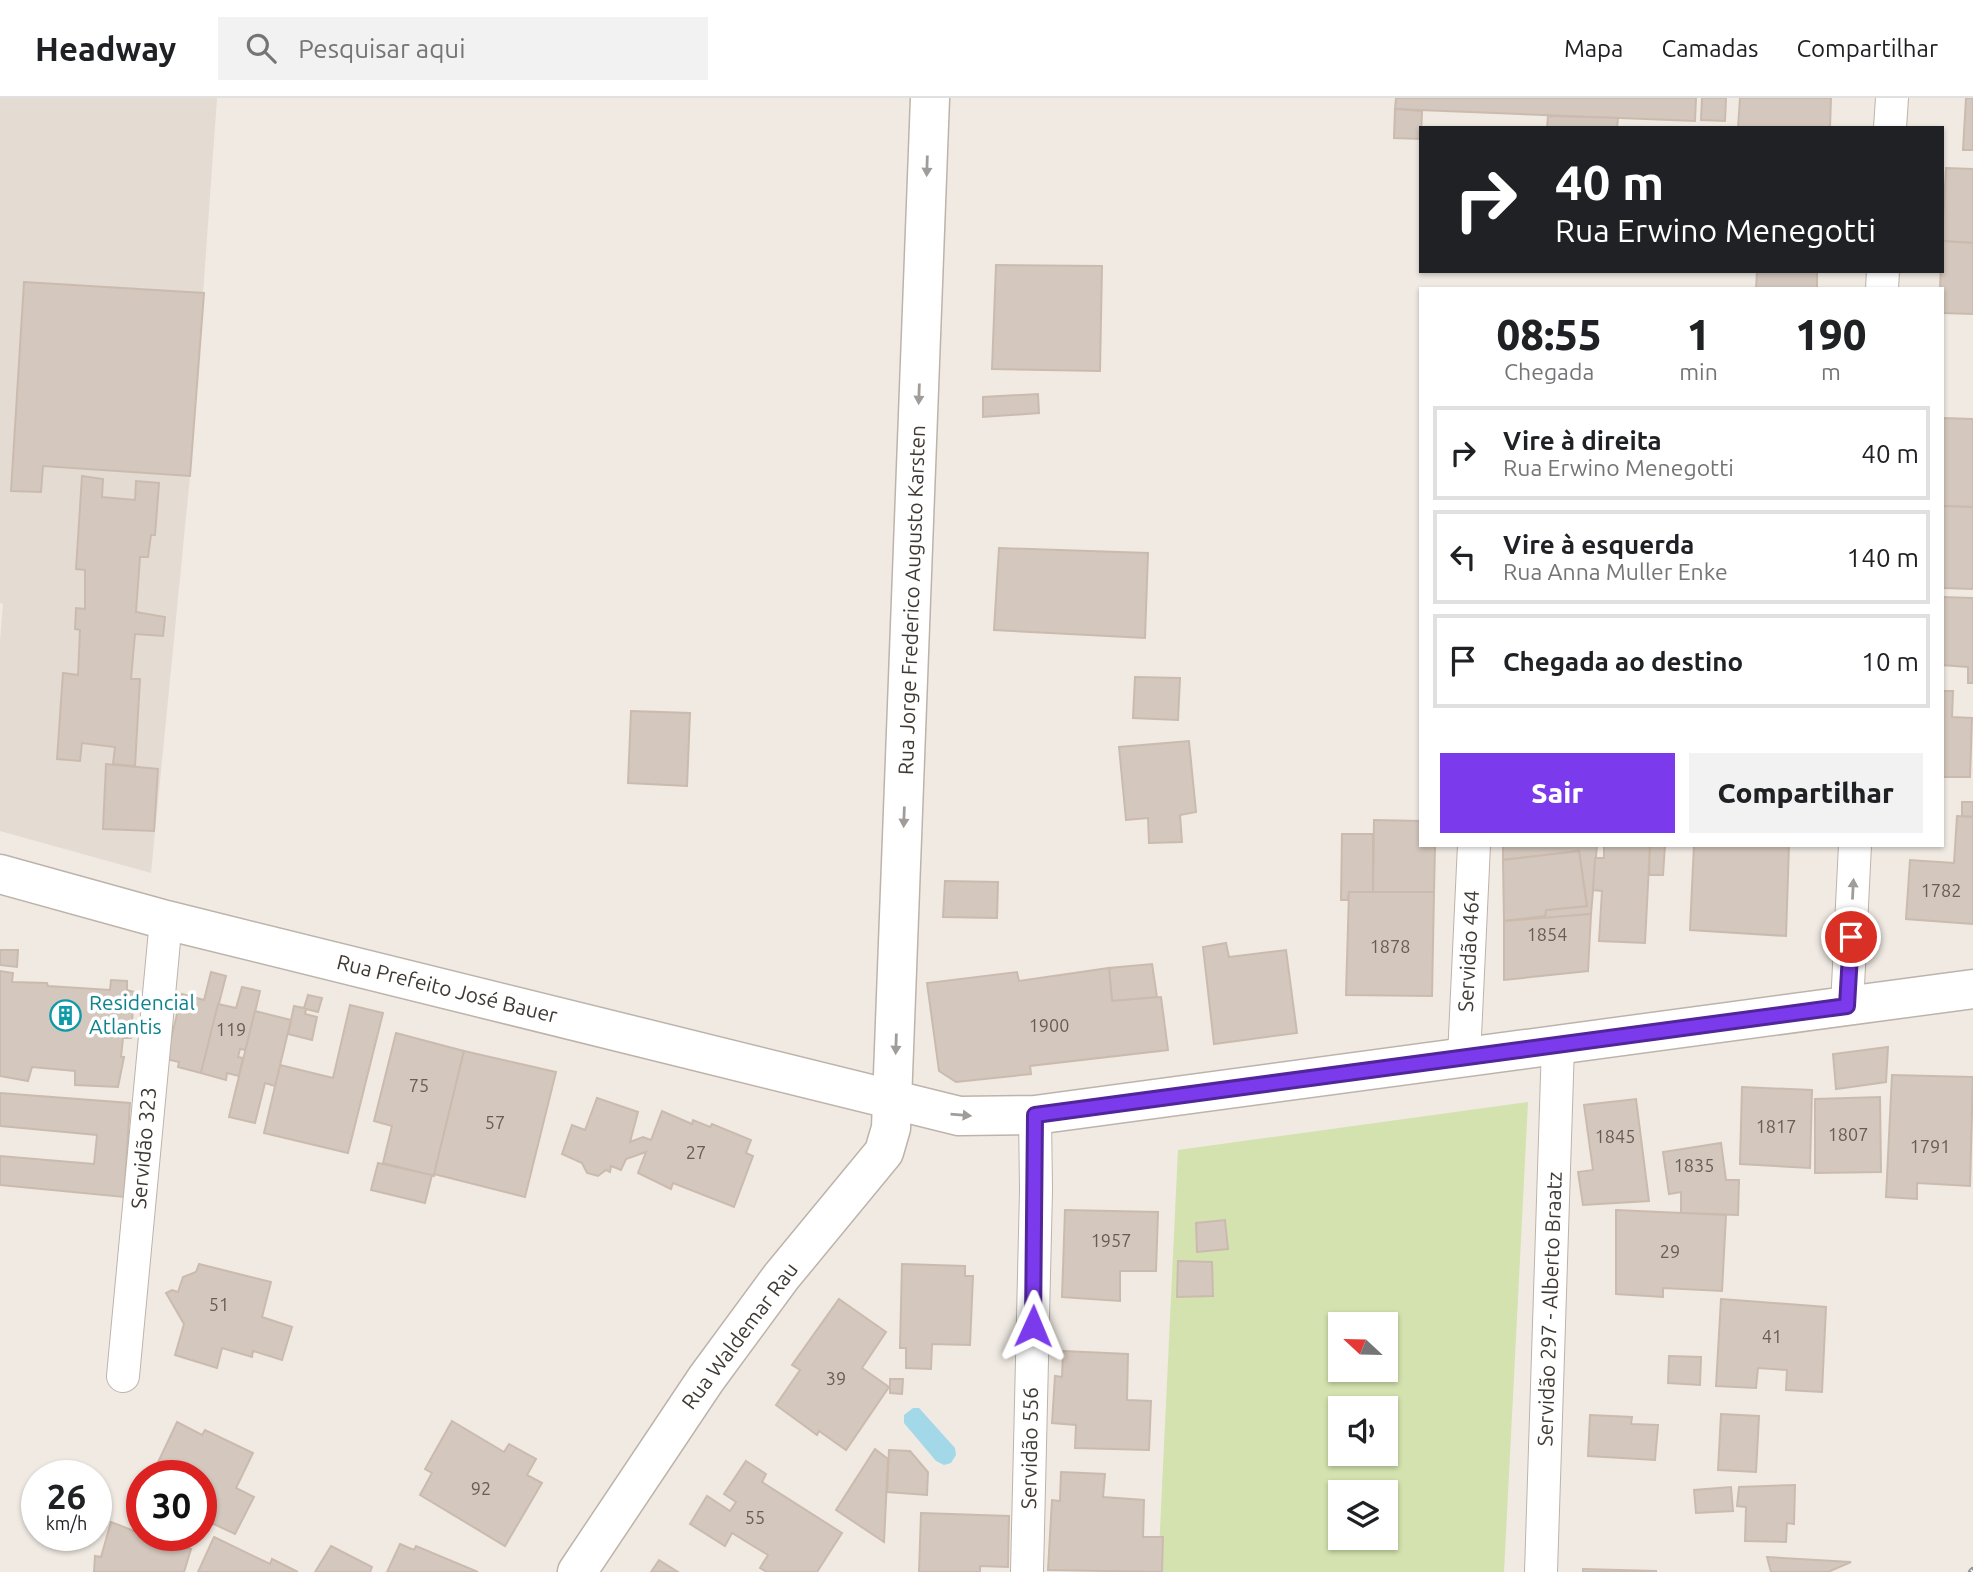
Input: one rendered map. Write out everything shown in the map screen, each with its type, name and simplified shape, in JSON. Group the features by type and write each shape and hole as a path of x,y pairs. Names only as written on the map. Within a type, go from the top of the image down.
{"street":[{"name":"Rua Jorge Frederico Augusto Karsten","path":"895,1101 930,98"},
{"path":"1890,126 1892,98"},
{"name":"Servidão 464","path":"1464,1057 1474,847"},
{"path":"1847,1006 1855,847"},
{"name":"Rua Prefeito José Bauer","path":"0,874 166,920 959,1116 1035,1115 1973,989"},
{"name":"Servidão 323","path":"123,1376 166,920"},
{"name":"Servidão 297 - Alberto Braatz","path":"1541,1572 1558,1045"},
{"name":"Rua Waldemar Rau","path":"577,1572 713,1368 781,1277 884,1152 895,1101"},
{"name":"Servidão 556","path":"1027,1572 1036,1203 1035,1115"}],"shaded area":[{"path":"0,98 217,98 190,476 151,873 0,831 0,642 3,604 0,603"}],"green space":[{"path":"1528,1102 1504,1572 1158,1572 1178,1150"}],"water":[{"path":"913,1408 919,1408 955,1448 956,1455 951,1463 944,1465 936,1461 904,1423 904,1415"}],"building":[{"path":"1396,98 1696,98 1695,121 1395,109"},
{"path":"1702,98 1726,98 1725,121 1701,120"},
{"path":"1740,98 1831,98 1830,126 1738,126"},
{"path":"1966,98 1973,98 1973,150 1963,150"},
{"path":"1395,109 1422,111 1419,139 1394,138"},
{"path":"1548,116 1618,118 1617,126 1547,126"},
{"path":"1946,168 1973,169 1973,243 1944,241"},
{"path":"1944,241 1973,243 1973,314 1944,313 1944,287 1940,287 1941,273 1944,273"},
{"path":"996,265 1102,266 1100,371 992,369"},
{"path":"1757,273 1817,273 1817,287 1756,287"},
{"path":"24,282 204,293 190,476 43,466 41,492 11,491"},
{"path":"1038,394 1039,413 983,417 983,397"},
{"path":"1944,418 1973,419 1973,507 1944,506"},
{"path":"82,476 103,479 102,497 135,500 136,481 159,483 155,535 151,535 148,557 140,557 136,612 165,617 163,636 135,634 131,679 140,679 135,766 113,764 115,747 82,743 80,761 57,759 63,673 78,675 80,630 75,629 76,608 85,609 85,570 76,569"},
{"path":"1944,506 1973,507 1973,589 1944,588"},
{"path":"999,548 1148,553 1145,638 994,630"},
{"path":"1944,597 1973,598 1973,683 1968,683 1968,667 1944,665"},
{"path":"1135,677 1180,678 1178,720 1133,718"},
{"path":"1944,691 1953,691 1952,717 1972,718 1970,777 1944,777"},
{"path":"631,711 690,713 687,786 628,783"},
{"path":"1189,741 1196,812 1180,815 1182,842 1149,843 1148,818 1126,820 1119,747"},
{"path":"106,764 158,769 154,831 103,829"},
{"path":"1962,802 1973,802 1973,817 1962,816"},
{"path":"1957,816 1973,817 1973,924 1906,919 1910,860 1954,863"},
{"path":"1374,820 1419,821 1419,847 1435,847 1434,892 1373,892"},
{"path":"1342,834 1373,834 1373,892 1349,892 1348,900 1341,900"},
{"path":"1503,847 1597,847 1591,914 1545,918 1546,910 1587,906 1579,851 1503,860"},
{"path":"1604,847 1650,847 1645,943 1599,941 1602,891 1593,890 1595,858 1604,858"},
{"path":"1650,847 1665,847 1663,875 1649,875"},
{"path":"1694,847 1789,847 1786,936 1690,930"},
{"path":"1579,851 1587,906 1546,910 1545,916 1504,921 1503,860"},
{"path":"945,881 998,882 997,918 943,917"},
{"path":"1349,892 1434,892 1432,996 1346,995"},
{"path":"1591,914 1588,971 1504,980 1504,921"},
{"path":"1226,943 1229,957 1286,950 1297,1033 1214,1044 1203,947"},
{"path":"0,950 18,950 17,967 0,965"},
{"path":"1152,964 1157,997 1112,1001 1109,968"},
{"path":"1109,968 1112,1001 1161,997 1168,1050 1030,1066 1031,1074 956,1082 939,1071 927,983 1017,972 1019,981"},
{"name":"Residencial Atlantis","path":"0,971 13,973 12,982 47,983 48,986 110,990 111,980 127,981 127,990 134,992 131,1038 123,1038 121,1057 124,1057 118,1087 75,1085 75,1071 32,1067 28,1081 0,1076"},
{"path":"211,972 226,976 201,1073 178,1067 179,1062 166,1059 182,994 204,1000"},
{"path":"242,987 260,991 246,1050 240,1049 238,1057 243,1058 239,1076 227,1073 226,1080 201,1073 218,1004 236,1008"},
{"path":"308,995 322,998 318,1012 306,1009 305,1014 317,1017 312,1040 288,1034 294,1006 304,1008"},
{"path":"350,1005 383,1013 348,1153 264,1133 280,1065 333,1078"},
{"path":"255,1011 291,1020 275,1086 265,1083 255,1123 229,1117"},
{"path":"396,1033 464,1051 434,1176 383,1163 392,1126 374,1121"},
{"path":"1888,1047 1886,1082 1836,1089 1833,1054"},
{"path":"464,1051 556,1072 525,1197 434,1174"},
{"path":"1892,1075 1973,1077 1970,1186 1917,1183 1917,1199 1886,1197"},
{"path":"1742,1087 1812,1090 1810,1168 1740,1164"},
{"path":"0,1093 130,1103 124,1197 0,1185 0,1156 94,1164 97,1135 0,1126"},
{"path":"1880,1097 1881,1172 1815,1173 1815,1099"},
{"path":"597,1098 638,1112 630,1142 643,1137 651,1140 662,1111 692,1124 693,1120 710,1127 712,1124 751,1140 746,1153 753,1156 734,1207 673,1183 671,1189 638,1173 646,1152 626,1159 621,1170 611,1166 610,1172 606,1170 598,1176 587,1173 582,1163 562,1154 572,1125 585,1130"},
{"path":"1636,1099 1649,1201 1583,1205 1578,1172 1593,1170 1584,1105"},
{"path":"1721,1143 1726,1180 1739,1180 1738,1215 1681,1213 1681,1192 1669,1194 1663,1152"},
{"path":"378,1163 432,1175 425,1203 371,1190"},
{"path":"1065,1210 1158,1212 1156,1271 1120,1271 1120,1301 1062,1297"},
{"path":"1616,1210 1726,1215 1722,1291 1663,1288 1663,1297 1616,1294"},
{"path":"1225,1220 1228,1249 1197,1252 1196,1223"},
{"path":"1178,1261 1212,1262 1213,1296 1177,1297"},
{"path":"199,1264 271,1282 262,1317 292,1327 282,1360 253,1351 252,1357 222,1348 217,1368 175,1355 184,1324 166,1293 172,1290 178,1292 183,1277 196,1272"},
{"path":"902,1264 965,1266 965,1276 973,1276 970,1345 932,1344 931,1369 906,1368 906,1348 900,1348"},
{"path":"839,1299 886,1332 862,1368 889,1387 846,1450 819,1431 817,1435 776,1405 800,1370 792,1365"},
{"path":"1721,1299 1826,1307 1822,1392 1786,1390 1787,1370 1758,1368 1756,1388 1716,1386"},
{"path":"1063,1351 1128,1354 1127,1400 1151,1401 1149,1450 1075,1448 1076,1425 1052,1423 1055,1376 1062,1377"},
{"path":"1669,1356 1701,1357 1700,1385 1668,1383"},
{"path":"890,1379 903,1379 902,1394 890,1393"},
{"path":"1721,1414 1759,1416 1756,1472 1718,1470"},
{"path":"1590,1415 1632,1417 1631,1424 1658,1425 1655,1460 1588,1456"},
{"path":"452,1421 504,1452 509,1444 536,1459 527,1475 542,1483 505,1546 420,1495 432,1473 425,1469"},
{"path":"177,1422 202,1435 205,1430 253,1453 236,1488 254,1497 235,1534 217,1526 217,1460 159,1460"},
{"path":"875,1449 888,1459 884,1542 836,1510"},
{"path":"889,1450 910,1451 928,1472 927,1495 887,1492"},
{"path":"746,1461 766,1474 762,1482 842,1533 817,1572 767,1572 760,1568 768,1555 732,1533 725,1546 690,1524 707,1496 730,1511 736,1502 724,1494"},
{"path":"1061,1472 1105,1474 1103,1497 1144,1500 1143,1537 1163,1537 1162,1572 1048,1570 1052,1500 1060,1501"},
{"path":"1795,1485 1794,1524 1787,1523 1786,1542 1745,1541 1746,1507 1737,1506 1739,1487"},
{"path":"1731,1487 1733,1511 1696,1513 1694,1490"},
{"path":"921,1513 1009,1516 1008,1567 980,1566 980,1572 919,1572"},
{"path":"112,1522 126,1528 126,1551 190,1551 184,1572 94,1572 95,1556 101,1557 103,1551 112,1551"},
{"path":"217,1538 270,1564 272,1559 298,1572 198,1572 208,1551 217,1551"},
{"path":"400,1544 414,1550 416,1546 478,1572 387,1572"},
{"path":"331,1546 372,1567 370,1572 315,1572"},
{"path":"1767,1557 1851,1562 1828,1572 1771,1572"},
{"path":"659,1560 678,1572 651,1572"},
{"path":"1583,1569 1656,1571 1656,1572 1583,1572"}],"place":[{"name":"Residencial Atlantis","path":"66,1015"}],"route":[{"path":"1033,1326 1035,1115 1847,1006 1851,937"}]}
